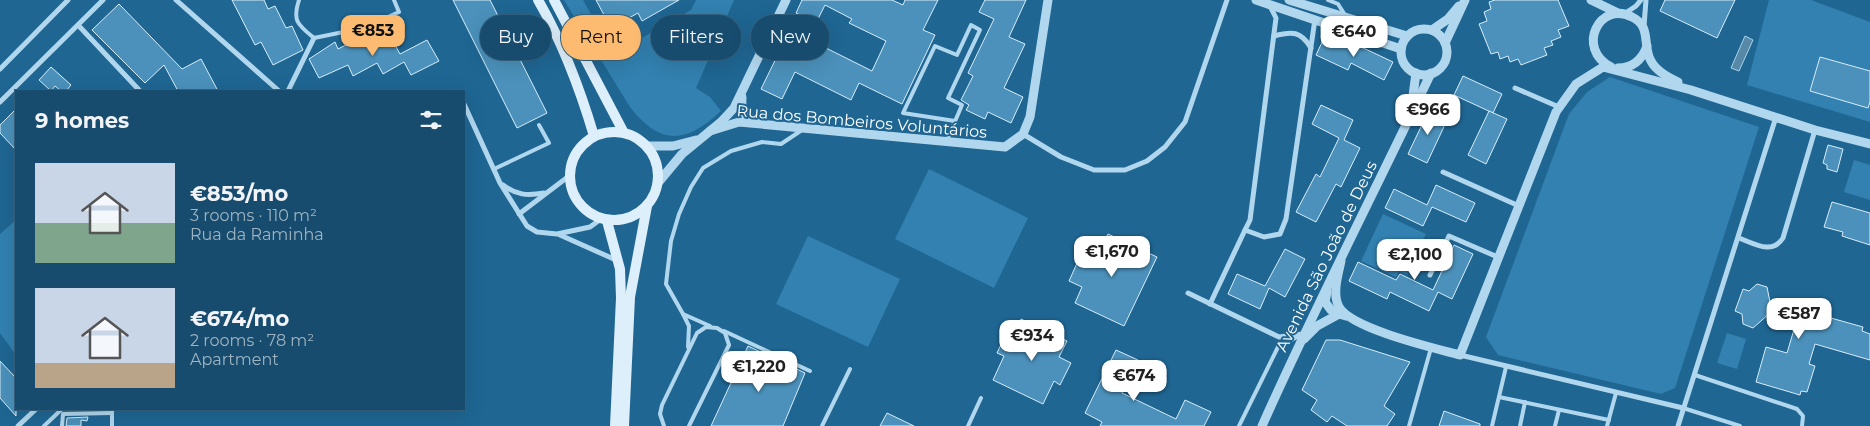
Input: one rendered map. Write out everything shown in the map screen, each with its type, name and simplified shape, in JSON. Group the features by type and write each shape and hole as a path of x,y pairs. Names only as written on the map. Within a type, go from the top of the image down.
{"main road":[{"path":"538,0 560,40 584,103 594,136"},
{"path":"554,0 624,133"},
{"path":"624,426 630,297 647,206 657,184 655,160 647,146 636,138 624,133 614,132 594,136 579,148 574,157 569,176 570,186 579,204 586,211 604,220 627,219 647,206"},
{"path":"604,220 620,269 622,323 615,426"}],"street":[{"path":"0,70 68,0"},
{"path":"0,102 103,0"},
{"path":"176,0 278,90"},
{"path":"657,184 674,163 697,140 710,131 734,108 742,95 786,0"},
{"path":"1048,0 1030,117 1022,134 1061,157 1094,170 1125,170 1147,161 1166,147 1185,122 1227,0"},
{"path":"1256,0 1401,49"},
{"path":"1289,0 1407,36"},
{"path":"1432,30 1448,19 1465,0"},
{"path":"1445,43 1465,0"},
{"path":"1591,0 1640,22 1645,29"},
{"path":"1641,0 1636,6 1621,14 1601,21 1593,37 1593,47 1597,56 1613,68 1691,90 1815,130 1870,144"},
{"path":"1646,0 1645,29 1650,60 1656,67 1691,90"},
{"path":"1210,304 1250,220 1276,18 1268,4"},
{"path":"1245,230 1264,237 1280,234 1286,219 1316,19"},
{"path":"78,26 139,90"},
{"path":"1420,29 1432,30 1441,36 1445,43 1446,58 1443,64 1431,73 1416,73 1404,64 1401,49 1407,36 1420,29"},
{"path":"1274,36 1291,32 1298,33 1306,39 1311,49"},
{"path":"288,90 314,38"},
{"path":"1460,356 1559,107 1576,84 1603,67 1624,68 1639,61 1647,46"},
{"path":"1408,121 1415,90 1416,73"},
{"name":"Avenida São João de Deus","path":"1262,426 1303,334 1341,261 1431,73"},
{"path":"1515,88 1559,107"},
{"path":"742,95 741,109 745,116 764,125"},
{"path":"465,106 500,182 519,214 531,229 549,234 557,234 590,227 604,220"},
{"path":"1678,426 1776,117"},
{"name":"Rua dos Bombeiros Voluntários","path":"710,131 739,122 1005,147 1022,134"},
{"path":"1739,238 1769,248 1778,246 1783,238 1815,130"},
{"path":"647,146 673,146 697,140"},
{"path":"1443,172 1520,206"},
{"path":"519,214 533,205 544,193 569,176"},
{"path":"500,182 512,192 525,195 544,193"},
{"path":"557,234 618,261"},
{"path":"1430,275 1449,236 1500,258"},
{"path":"1341,261 1336,288 1338,305 1345,315 1351,318"},
{"path":"1328,287 1325,302 1331,310 1410,342 1460,356 1684,408"},
{"path":"1188,293 1279,337 1303,334"},
{"path":"1299,344 1318,326 1339,314"},
{"path":"18,426 35,410"}],"lane":[{"path":"299,0 294,14 299,26 314,38 380,23 399,12 394,0"},
{"path":"1328,0 1338,4 1348,19"},
{"path":"946,142 962,105 948,98 980,30 971,25 957,55 935,46 903,112 955,121"},
{"path":"494,169 549,143 539,125"},
{"path":"686,355 690,341 689,326 666,284 671,241 679,214 703,168 731,151 762,142 781,144 804,129"},
{"path":"684,314 810,371"},
{"path":"663,425 660,414 662,405 697,333 706,327 717,328 726,334 729,345 689,426"},
{"path":"1239,426 1278,347 1303,334"},
{"path":"1409,426 1432,348"},
{"path":"1492,426 1506,367"},
{"path":"822,426 850,369"},
{"path":"1695,375 1797,409 1803,416 1802,426"},
{"path":"1607,426 1616,392"},
{"path":"1499,397 1609,420"},
{"path":"968,426 981,398"},
{"path":"1520,426 1526,402"},
{"path":"1684,408 1740,426"},
{"path":"44,426 61,410"},
{"path":"1555,426 1559,410"},
{"path":"63,426 63,414 112,411 112,426"}],"shaded area":[{"path":"564,0 583,0 592,15 573,15"},
{"path":"696,0 734,0 728,15 682,15 691,10"},
{"path":"1769,0 1811,0 1870,22 1870,122 1747,85"},
{"path":"651,33 651,60 708,60 696,88 710,97 721,111 696,130 685,135 663,134 652,129 641,120 630,107 601,60 641,60 641,38"},
{"path":"1745,36 1753,40 1739,71 1731,68"},
{"path":"1610,77 1759,127 1675,388 1661,394 1498,355 1486,337 1569,114 1587,92"},
{"path":"1854,160 1870,165 1870,200 1844,192"},
{"path":"929,169 1028,218 994,288 895,239"},
{"path":"1383,214 1426,234 1407,275 1399,271 1396,277 1361,261"},
{"path":"15,221 15,354 0,333 0,234"},
{"path":"808,236 900,279 868,347 776,304"},
{"path":"1727,333 1746,339 1737,369 1717,363"}],"building":[{"path":"232,0 264,0 268,9 275,6 286,28 292,26 303,50 273,65 261,42 255,45"},
{"path":"453,0 490,0 498,15 480,15 480,54"},
{"path":"596,0 679,0 642,21 641,15 638,13 634,15 604,15"},
{"path":"802,0 892,0 903,5 905,0 938,0 923,30 935,35 902,104 859,83 851,100 795,72 782,99 761,89 775,60 829,60 829,50 872,71 886,41 849,23 852,19 825,5 820,15 800,15 796,13"},
{"path":"985,0 1026,0 1009,37 1025,44 1004,88 1023,97 1011,123 988,112 985,119 966,110 969,105 961,100 973,76 968,73 994,19 979,12"},
{"path":"1495,0 1558,0 1569,26 1558,30 1561,37 1551,41 1553,45 1544,48 1547,55 1521,65 1518,59 1510,62 1508,56 1500,59 1498,52 1491,54 1479,24 1487,21 1484,12 1491,9 1489,2"},
{"path":"1665,0 1735,0 1717,38 1660,11"},
{"path":"119,4 182,69 201,59 217,90 177,90 164,65 145,83 92,30"},
{"path":"389,34 400,54 427,40 439,61 411,75 404,62 383,74 377,63 353,76 348,65 319,78 309,59 335,42 338,49 361,37 367,44"},
{"path":"1325,36 1357,51 1359,46 1393,62 1384,80 1351,63 1348,70 1316,55"},
{"path":"1820,57 1870,71 1870,102 1868,108 1810,91"},
{"path":"483,60 520,60 547,113 517,128"},
{"path":"51,67 71,85 67,90 60,90 55,86 50,90 39,80"},
{"path":"1463,76 1502,94 1493,113 1454,95"},
{"path":"1321,105 1353,120 1344,140 1360,148 1341,187 1336,184 1316,222 1296,212 1316,174 1320,177 1339,138 1312,124"},
{"path":"15,110 15,149 0,133 0,125"},
{"path":"1429,110 1448,118 1427,163 1408,154"},
{"path":"1489,111 1507,119 1486,164 1468,155"},
{"path":"1828,145 1843,149 1837,172 1827,169 1827,165 1823,163"},
{"path":"1436,185 1475,203 1466,222 1432,207 1423,226 1385,208 1394,189 1427,205"},
{"path":"1832,202 1870,213 1870,245 1842,236 1843,232 1824,227"},
{"path":"1108,234 1157,257 1124,326 1075,303 1082,287 1069,281 1087,241 1101,247"},
{"path":"1454,245 1473,254 1452,299 1438,292 1429,311 1390,292 1387,299 1349,281 1358,262 1396,280 1400,274 1433,290"},
{"path":"1285,249 1305,259 1285,297 1269,288 1260,309 1228,294 1237,274 1265,286"},
{"path":"1757,284 1767,287 1770,302 1786,299 1781,304 1863,327 1862,331 1870,334 1870,360 1815,344 1809,364 1815,366 1807,392 1801,391 1800,395 1756,382 1766,347 1787,353 1795,326 1775,320 1779,305 1753,328 1743,324 1742,314 1735,311 1743,289 1749,291"},
{"path":"1021,319 1067,341 1059,357 1071,363 1060,385 1054,381 1043,404 993,380 1004,356 997,353 1004,338 1011,341"},
{"path":"1326,340 1340,340 1410,362 1384,406 1395,414 1387,426 1347,426 1332,416 1327,422 1311,410 1317,400 1302,390"},
{"path":"748,346 805,373 783,426 711,426"},
{"path":"1116,350 1138,360 1122,393 1176,419 1185,400 1211,412 1204,426 1100,426 1102,422 1085,413"},
{"path":"0,361 15,377 16,416 0,398"},
{"path":"1444,411 1480,424 1480,426 1439,426"},
{"path":"887,413 914,426 880,426"},
{"path":"88,417 87,421 81,420 81,426 66,426 67,418"}]}
